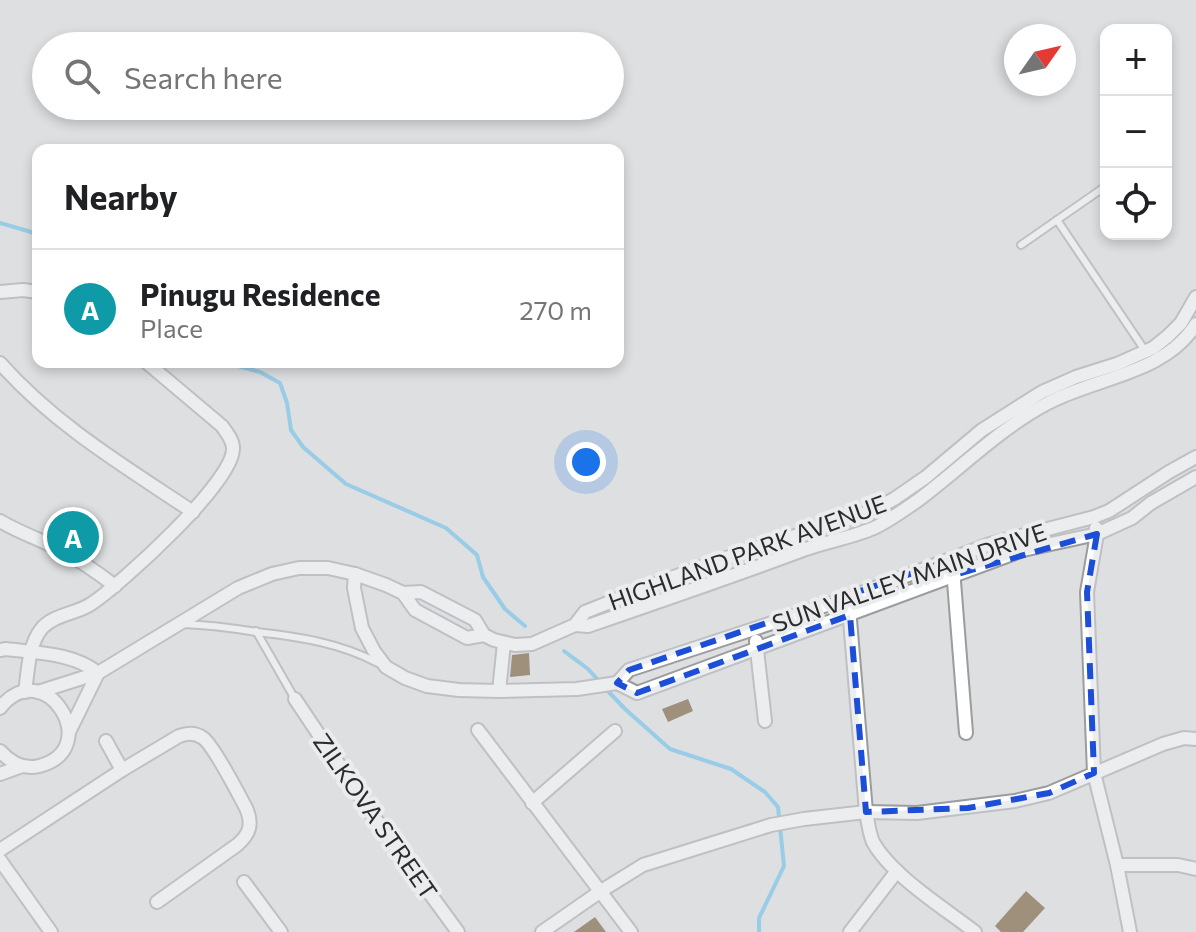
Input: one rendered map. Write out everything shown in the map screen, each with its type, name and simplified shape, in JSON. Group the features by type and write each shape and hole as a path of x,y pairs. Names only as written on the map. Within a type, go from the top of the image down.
{"street":[{"path":"0,292 32,291"},
{"name":"HIGHLAND PARK AVENUE","path":"403,593 415,610 467,638 484,635 504,643 532,644 575,625 588,626 875,527 935,487 988,442 1048,403 1148,357 1181,323 1196,297"},
{"name":"HIGHLAND PARK AVENUE","path":"575,625 585,612 655,584 870,512 915,484 982,430 1042,392 1175,348 1196,324"},
{"path":"0,363 24,390 54,416 193,512"},
{"path":"68,735 68,723 58,703 49,696 31,692 31,652 41,630 50,621 90,605 150,555 193,512 226,468 234,448 222,426 153,368"},
{"name":"SUN VALLEY MAIN DRIVE","path":"614,684 629,670 848,598 990,544 1094,517 1109,511 1196,457"},
{"name":"SUN VALLEY MAIN DRIVE","path":"386,667 427,686 459,690 577,689 614,684 637,693 1023,550 1097,534 1132,518 1196,477"},
{"path":"1094,517 1097,534 1087,592 1094,773 1130,932"},
{"path":"0,521 60,550 115,586"},
{"path":"951,560 966,733"},
{"name":"HIGHLAND PARK AVENUE","path":"0,708 14,695 98,673 238,588 272,574 299,568 328,568 355,574 403,593 421,592 475,620 484,635"},
{"path":"355,574 354,588 362,628 386,667"},
{"path":"848,598 866,812 872,839 897,871 975,932"},
{"path":"434,621 443,604"},
{"path":"755,629 765,721"},
{"path":"499,691 504,643"},
{"path":"0,751 13,763 22,766 32,767 52,761 65,745 98,673 81,661 2,647"},
{"name":"ZILKOVA STREET","path":"295,699 374,817 458,932"},
{"path":"478,730 631,932"},
{"path":"532,803 615,731"},
{"path":"0,850 122,770 179,736 194,733 209,744 246,808 251,819 250,829 245,838 157,902"},
{"path":"542,932 643,865 771,825 866,812 917,813 1015,801 1049,793 1163,744 1184,738 1196,739"},
{"path":"106,741 122,770"},
{"path":"0,774 22,766"},
{"path":"0,860 51,932"},
{"path":"1117,865 1178,865 1196,869"},
{"path":"850,932 897,871"},
{"path":"244,882 281,932"}],"lane":[{"path":"1021,245 1100,190"},
{"path":"1057,220 1148,357"},
{"path":"179,623 306,638 343,647 386,667"},
{"path":"256,631 295,699"}],"highlighted area":[{"path":"1097,534 1087,592 1094,773 1049,793 968,808 866,812 850,615 637,693 617,683 629,670 951,560 954,575"}],"building":[{"path":"529,653 530,675 510,677 512,655"},
{"path":"688,699 693,711 668,722 662,709"},
{"path":"1026,891 1045,908 1023,932 1001,932 995,926"},
{"path":"595,917 606,932 574,932"}],"waterway":[{"path":"0,223 32,232"},
{"path":"245,368 280,383 291,430 303,447 346,484 446,528 477,555 483,577 505,609 525,626"},
{"path":"564,651 599,681"},
{"path":"605,688 670,749 731,769 765,792 778,807 784,866 759,918 759,932"}],"place":[{"name":"Pinugu Residence","path":"73,537"}]}
